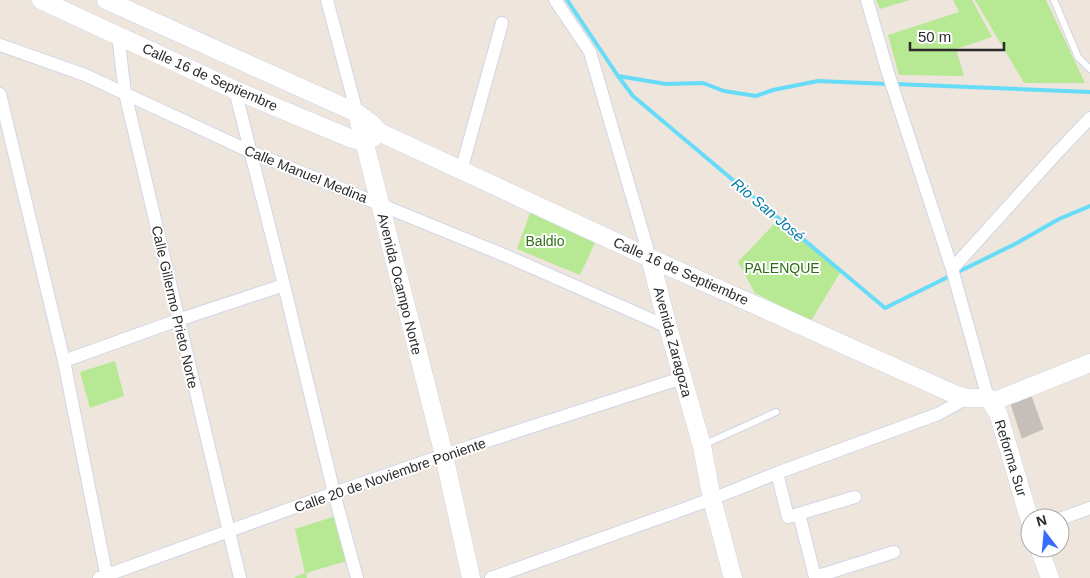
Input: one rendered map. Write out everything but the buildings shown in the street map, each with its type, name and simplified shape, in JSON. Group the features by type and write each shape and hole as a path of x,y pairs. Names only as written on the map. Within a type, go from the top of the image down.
{"main road":[{"name":"Calle 16 de Septiembre","path":"41,0 235,90 352,139 363,141"},
{"name":"Calle 16 de Septiembre","path":"106,0 357,113 371,123 379,132 650,258 954,394 967,398 990,400"},
{"name":"Avenida Ocampo Norte","path":"357,113 444,455"},
{"path":"363,141 372,138 379,132"},
{"name":"Avenida Zaragoza","path":"650,258 702,446 712,499 733,578"},
{"path":"990,400 1090,363"},
{"name":"Reforma Sur","path":"990,400 998,413 1026,508"},
{"path":"444,455 471,578"},
{"path":"1043,558 1050,578"}],"street":[{"path":"327,0 357,113"},
{"name":"Avenida Zaragoza","path":"554,0 590,52 650,258"},
{"path":"866,0 952,270 990,400"},
{"path":"461,171 502,23"},
{"name":"Calle Gillermo Prieto Norte","path":"118,35 125,93 240,578"},
{"name":"Calle Manuel Medina","path":"0,45 85,75 249,151 512,258 668,327"},
{"path":"235,90 334,493 357,578"},
{"path":"0,94 64,361 104,577"},
{"path":"952,270 1048,162 1090,118"},
{"path":"64,361 178,320 284,285"},
{"name":"Calle 20 de Noviembre Poniente","path":"104,577 229,530 444,455 682,378"},
{"path":"491,578 712,499 938,414 967,398"},
{"path":"778,473 788,517 855,497"},
{"path":"1070,515 1090,508"},
{"path":"799,514 815,577 894,552"}],"lane":[{"path":"1054,0 1078,57 1090,69"},
{"path":"702,446 776,412"}],"green space":[{"path":"876,0 910,0 880,9"},
{"path":"953,0 972,0 992,37 956,49 964,76 899,75 888,35 959,12"},
{"path":"975,0 1046,0 1085,83 1024,83"},
{"name":"Baldio","path":"530,213 595,243 580,275 517,249"},
{"name":"PALENQUE","path":"778,220 841,271 811,321 755,293 738,262"},
{"path":"115,361 124,396 90,408 80,372"},
{"path":"339,515 350,560 306,573 307,578 293,578 305,573 295,529"}],"waterway":[{"name":"Rio San José","path":"567,0 618,76 666,84 703,83 724,91 756,96 773,90 818,81 888,84"},
{"name":"Rio San José","path":"618,76 633,96 885,308 1017,243 1059,219 1090,206"},
{"name":"Rio San José","path":"895,84 1090,92"}]}
